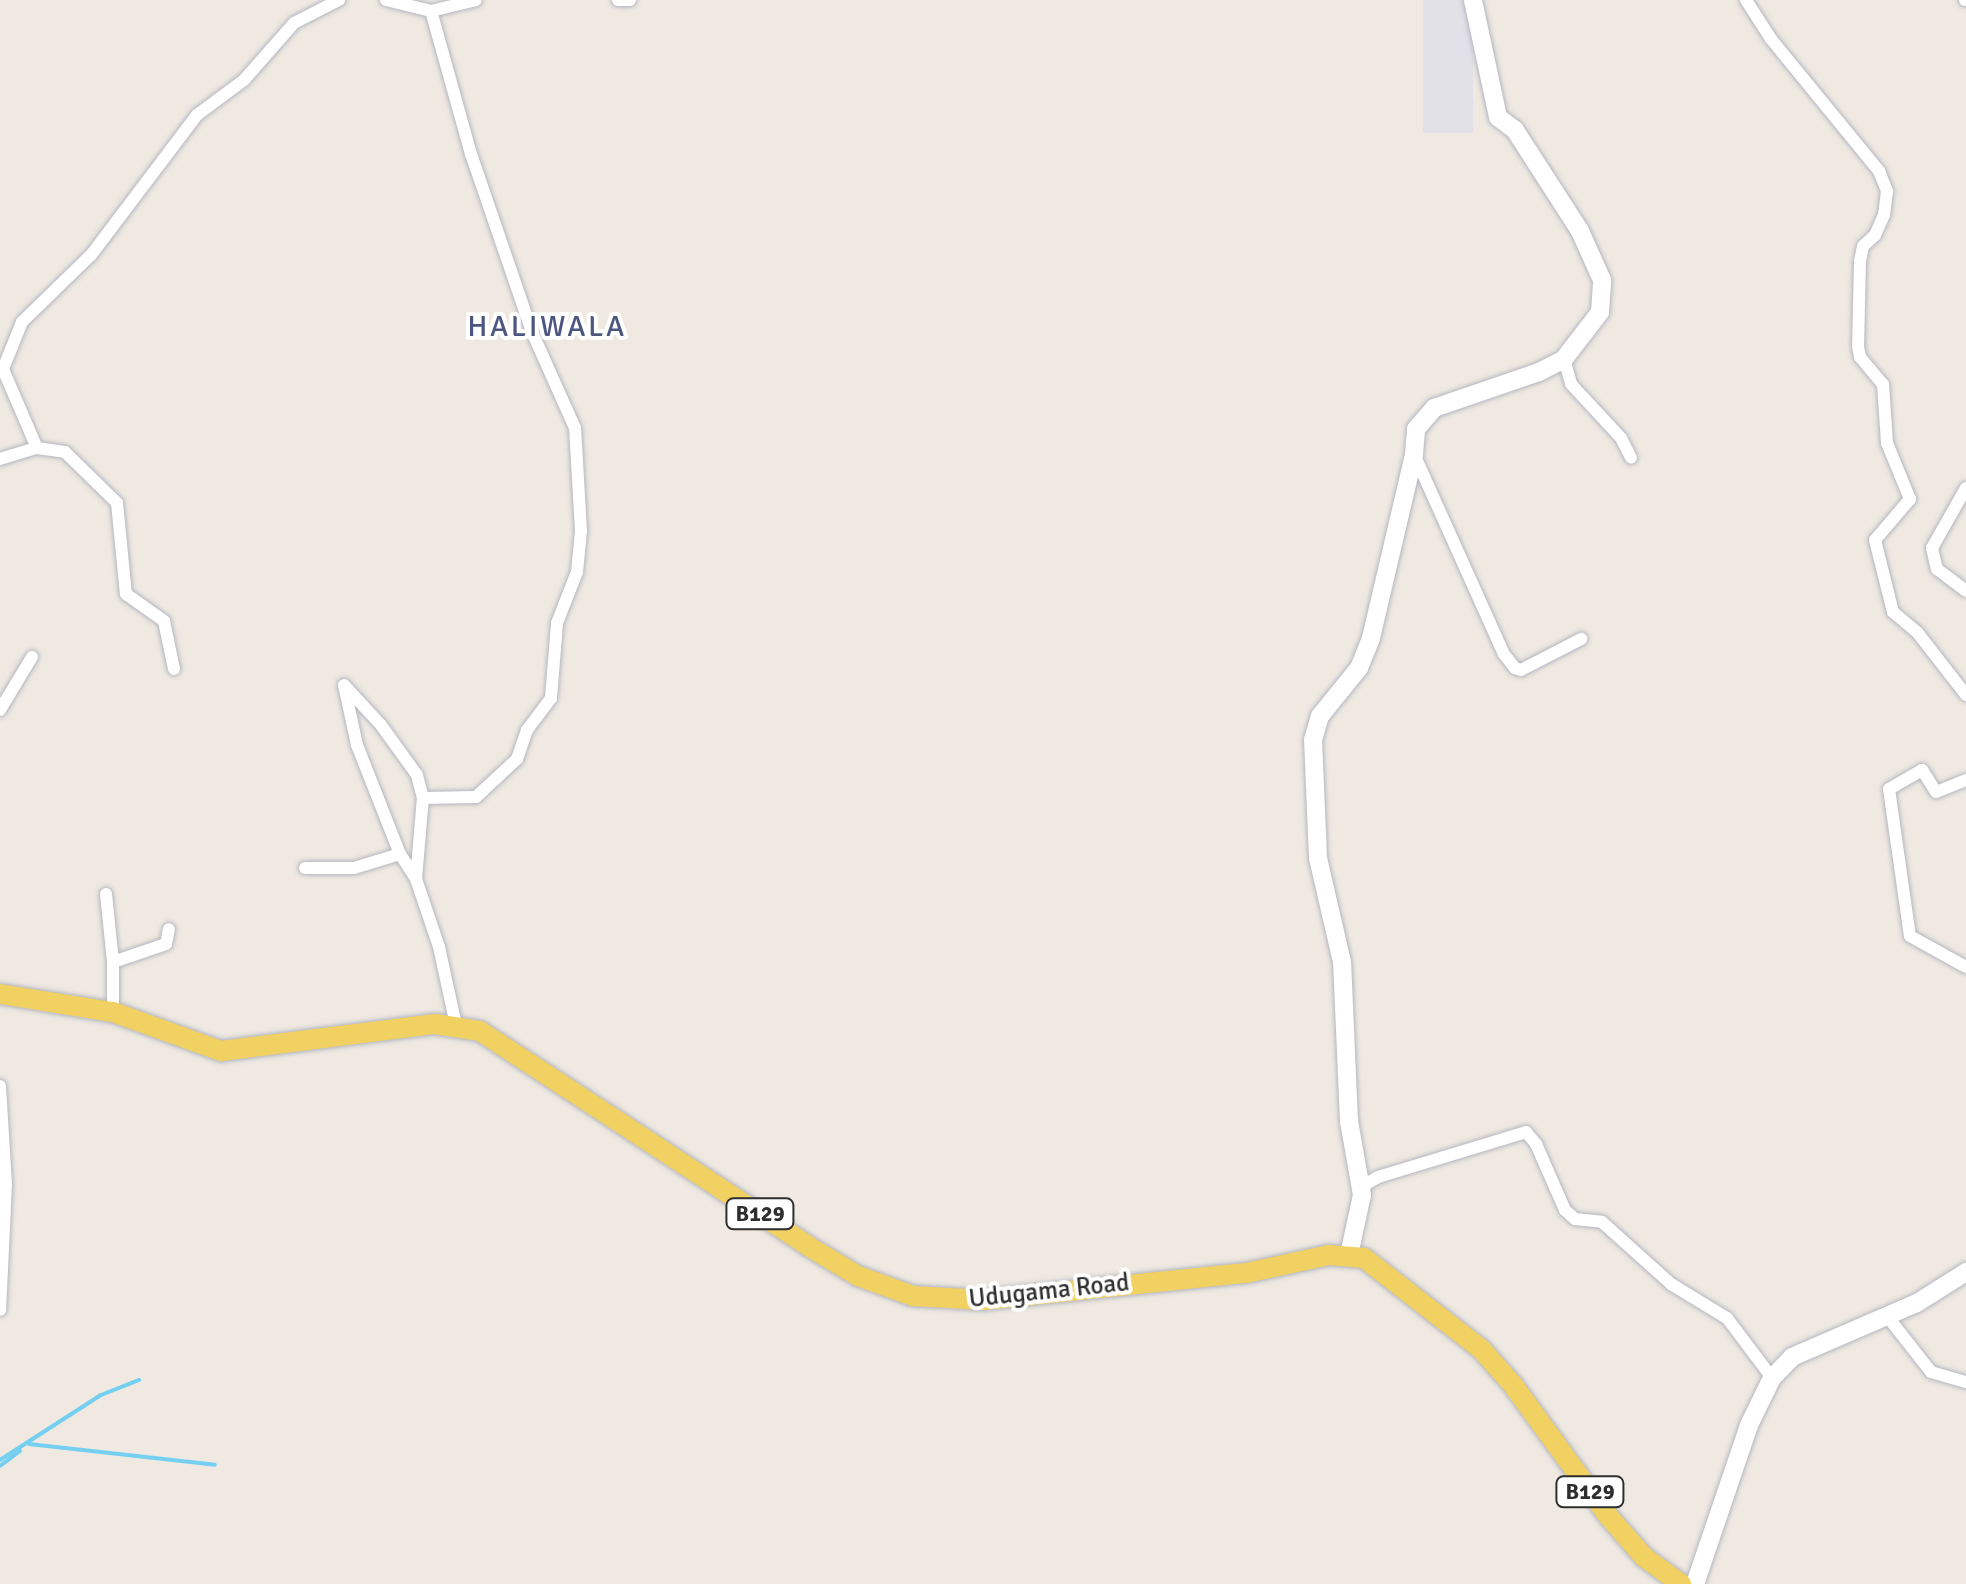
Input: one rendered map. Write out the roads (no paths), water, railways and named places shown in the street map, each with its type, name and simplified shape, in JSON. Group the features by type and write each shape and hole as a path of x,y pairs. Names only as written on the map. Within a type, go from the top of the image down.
{"main road":[{"path":"1349,1255 1362,1195 1349,1122 1342,962 1318,858 1312,740 1320,716 1359,668 1371,638 1414,454 1416,429 1434,408 1539,372 1564,359 1600,312 1602,280 1580,231 1515,130 1498,117 1473,0"},
{"name":"Udugama Road","path":"0,994 113,1012 222,1051 456,1025 507,1045 858,1276 913,1296 983,1300 1246,1272 1349,1255"},
{"name":"B129","path":"1349,1255 1364,1258 1388,1273 1481,1349 1513,1385 1609,1518 1644,1557 1681,1584"},
{"path":"1695,1584 1749,1425 1772,1378 1792,1357 1887,1316 1966,1272"}],"street":[{"path":"37,448 2,369 22,322 91,255 197,115 244,80 294,23 339,0"},
{"path":"386,0 431,11 476,0"},
{"path":"618,0 630,0"},
{"path":"1746,0 1772,39 1879,172 1887,191 1884,215 1875,235 1863,246 1860,261 1858,346 1860,357 1882,384 1887,443 1910,499 1874,540 1893,612 1917,632 1966,696"},
{"path":"423,798 476,796 517,759 527,730 551,698 556,623 578,572 581,531 576,428 532,332 472,154 431,11"},
{"path":"1564,359 1571,384 1622,438 1631,458"},
{"path":"0,459 37,448 65,452 117,503 126,594 164,621 174,669"},
{"path":"1414,454 1504,654 1514,668 1581,639"},
{"path":"1966,488 1932,548 1936,569 1966,591"},
{"path":"0,710 32,657"},
{"path":"416,878 423,798 417,774 381,724 344,685 357,745 400,854 416,878 439,947 456,1025"},
{"path":"1966,780 1936,792 1922,770 1889,789 1910,936 1966,967"},
{"path":"305,868 354,868 400,854"},
{"path":"106,894 113,1012"},
{"path":"113,962 166,944 169,929"},
{"path":"0,1086 6,1184 0,1310"},
{"path":"1362,1195 1366,1184 1378,1177 1526,1132 1536,1144 1564,1210 1576,1219 1602,1222 1671,1284 1727,1318 1772,1378"},
{"path":"1887,1316 1931,1372 1966,1382"}],"waterway":[{"path":"0,1460 101,1395 139,1380"},
{"path":"29,1444 215,1465"},
{"path":"0,1466 20,1451"}],"district":[{"name":"HALIWALA","path":"547,327"}]}
